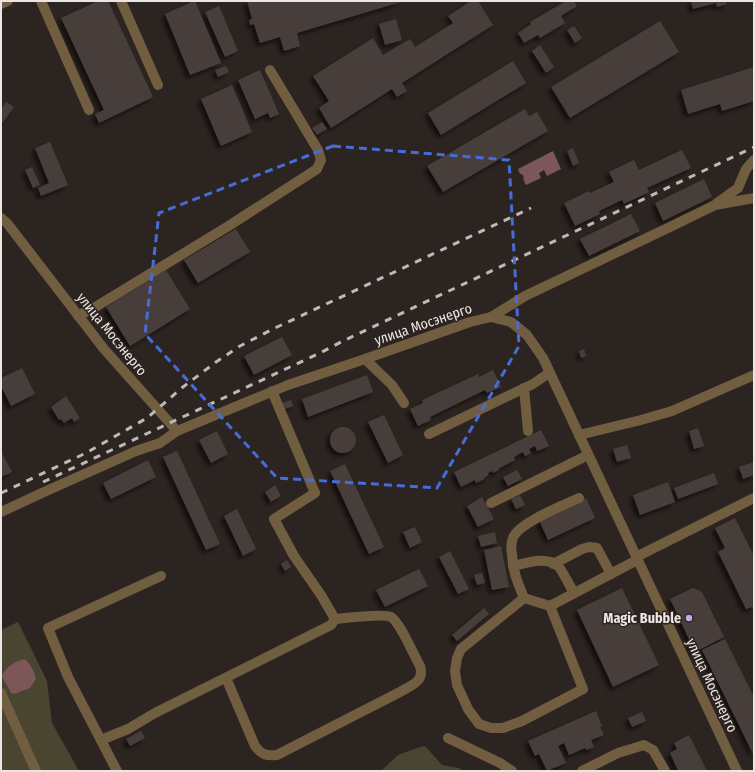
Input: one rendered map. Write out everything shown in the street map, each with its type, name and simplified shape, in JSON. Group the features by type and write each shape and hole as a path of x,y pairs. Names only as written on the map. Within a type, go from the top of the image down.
{"street":[{"path":"1,4 8,1"},
{"path":"41,1 89,110"},
{"path":"121,1 158,85"},
{"path":"78,316 227,227 317,169 321,160 318,150 270,70"},
{"path":"491,317 525,296 715,205 738,188 746,169 754,160"},
{"path":"715,205 754,198"},
{"name":"улица Мосэнерго","path":"1,218 104,349 176,431 288,385 470,322 491,317 511,322 527,335 542,358 737,771"},
{"path":"365,359 392,385 404,403"},
{"path":"429,434 533,384 549,373"},
{"path":"579,435 672,412 754,375"},
{"path":"524,388 528,431"},
{"path":"272,392 315,494 274,519 294,556 321,595 335,619"},
{"path":"1,512 136,451 160,443 176,431"},
{"path":"491,503 588,455"},
{"path":"524,598 516,579 513,566 511,548 513,538 519,530 528,523 579,498"},
{"path":"524,598 550,606 754,498"},
{"path":"553,564 582,549 589,547 597,548 611,574"},
{"path":"513,566 539,560 549,562 558,567 574,593"},
{"path":"117,771 68,677 48,628 161,576"},
{"path":"524,598 461,649 457,658 455,671 457,685 468,709 479,724 492,728 503,728 522,721 583,689 550,606"},
{"path":"226,678 255,746 261,753 268,756 277,755 386,699 417,682 421,678 422,672 420,666 398,623 391,617 383,615 335,619"},
{"path":"101,740 128,729 156,713 331,625 335,619"},
{"path":"1,692 36,771"},
{"path":"448,738 500,763 512,771"},
{"path":"582,771 600,767 618,753 644,745 653,750 665,771"}],"highlighted area":[{"path":"333,146 509,160 519,346 437,488 277,478 145,334 159,213"}],"shaded area":[{"path":"553,151 561,169 547,176 544,170 539,173 541,178 526,185 522,174 520,174 518,169"},
{"path":"18,622 47,681 52,723 79,771 1,771 1,630"},
{"path":"25,659 32,668 36,679 30,688 14,694 11,693 2,675 12,664"},
{"path":"425,746 442,765 459,768 462,771 381,771 398,755"}],"building":[{"path":"98,1 108,1 153,97 99,123 95,114 104,110 61,18"},
{"path":"194,1 221,63 190,75 165,14"},
{"path":"247,1 404,1 297,33 300,46 284,51 280,37 260,43 254,24 250,25 249,20 252,19"},
{"path":"471,1 478,1 493,25 402,83 407,91 397,97 392,89 331,128 319,108 329,101 313,76 373,38 383,55 410,39 415,47 453,23 448,16"},
{"path":"566,1 574,1 577,6 561,16 565,23 540,38 538,35 524,43 518,33 531,24 530,22"},
{"path":"691,1 726,1 727,4 717,7 716,3 693,9"},
{"path":"219,6 238,51 225,57 205,12"},
{"path":"396,19 402,40 385,45 379,24"},
{"path":"660,21 679,52 570,118 551,87"},
{"path":"574,26 582,38 575,43 567,30"},
{"path":"540,45 554,67 546,73 532,51"},
{"path":"513,61 526,83 441,135 428,113"},
{"path":"226,66 229,72 218,77 215,70"},
{"path":"754,67 754,101 722,111 720,104 688,114 681,90"},
{"path":"260,70 279,114 270,118 268,113 255,119 238,80"},
{"path":"232,85 252,132 221,146 201,99"},
{"path":"6,102 14,107 1,125 1,109"},
{"path":"525,109 529,116 537,112 548,131 443,192 427,166"},
{"path":"322,122 327,129 317,135 312,128"},
{"path":"50,142 68,185 41,196 38,188 49,183 35,148"},
{"path":"573,148 579,163 573,166 567,151"},
{"path":"682,150 691,168 647,188 649,192 624,204 622,200 599,211 600,214 575,226 564,203 589,191 590,193 614,182 609,172 634,160 639,170"},
{"path":"32,167 40,185 33,188 25,170"},
{"path":"704,179 712,197 663,221 655,203"},
{"path":"631,214 640,231 589,256 580,239"},
{"path":"236,229 250,252 198,283 184,260"},
{"path":"166,270 190,309 130,346 106,307"},
{"path":"282,337 292,355 254,375 244,356"},
{"path":"584,349 586,356 581,358 579,351"},
{"path":"22,368 35,394 11,406 1,386 1,378"},
{"path":"493,370 501,387 487,393 485,390 430,417 431,420 418,426 410,409 423,403 422,400 478,374 479,377"},
{"path":"367,375 373,392 308,417 302,399"},
{"path":"66,396 80,418 74,422 72,418 64,423 61,419 59,420 51,407"},
{"path":"291,400 293,406 285,409 282,403"},
{"path":"384,415 403,455 388,463 368,422"},
{"path":"343,427 352,431 356,440 352,449 343,453 334,449 330,440 334,431"},
{"path":"698,428 704,446 694,449 689,431"},
{"path":"541,430 549,446 537,451 535,446 529,449 531,453 525,456 523,452 514,457 515,460 493,473 492,471 488,473 489,475 484,478 485,479 476,483 475,480 461,487 454,472"},
{"path":"217,431 228,454 211,463 199,440"},
{"path":"627,445 631,458 617,462 613,449"},
{"path":"177,451 220,544 206,550 163,457"},
{"path":"1,453 12,472 1,477"},
{"path":"148,460 156,477 111,499 103,483"},
{"path":"754,462 754,475 743,479 739,467"},
{"path":"345,464 384,547 369,554 330,471"},
{"path":"517,470 522,479 508,486 503,477"},
{"path":"714,473 718,484 678,499 674,488"},
{"path":"668,482 675,502 640,515 633,495"},
{"path":"275,485 281,496 271,502 265,492"},
{"path":"520,495 525,505 516,509 511,499"},
{"path":"482,497 494,519 478,527 467,506"},
{"path":"586,498 595,518 548,540 539,520"},
{"path":"237,509 256,549 243,556 224,516"},
{"path":"735,518 754,556 754,611 752,607 746,609 718,552 725,548 715,528"},
{"path":"415,527 422,542 410,548 403,532"},
{"path":"495,532 497,543 481,547 478,536"},
{"path":"501,546 509,587 492,590 484,550"},
{"path":"450,551 469,589 458,594 439,557"},
{"path":"287,560 291,567 285,571 281,564"},
{"path":"419,569 428,586 385,607 376,590"},
{"path":"482,573 485,583 477,585 474,575"},
{"path":"622,588 659,665 613,687 577,610"},
{"path":"693,588 702,592 724,637 695,652 670,599"},
{"path":"484,608 489,614 457,641 452,635"},
{"path":"725,639 754,697 754,756 702,650"},
{"path":"596,711 602,726 600,727 604,735 591,740 594,747 586,750 585,748 569,755 564,743 558,746 566,763 547,771 539,754 535,756 528,741"},
{"path":"642,712 646,721 632,727 628,718"},
{"path":"141,731 145,738 130,746 126,739"},
{"path":"689,735 707,771 678,771 670,753 677,749 674,743"}],"railway":[{"path":"43,482 320,353 754,147"},
{"path":"1,493 86,453 147,418 183,387 240,346 275,328 531,208"}],"place":[{"name":"Magic Bubble","path":"689,618"}]}
